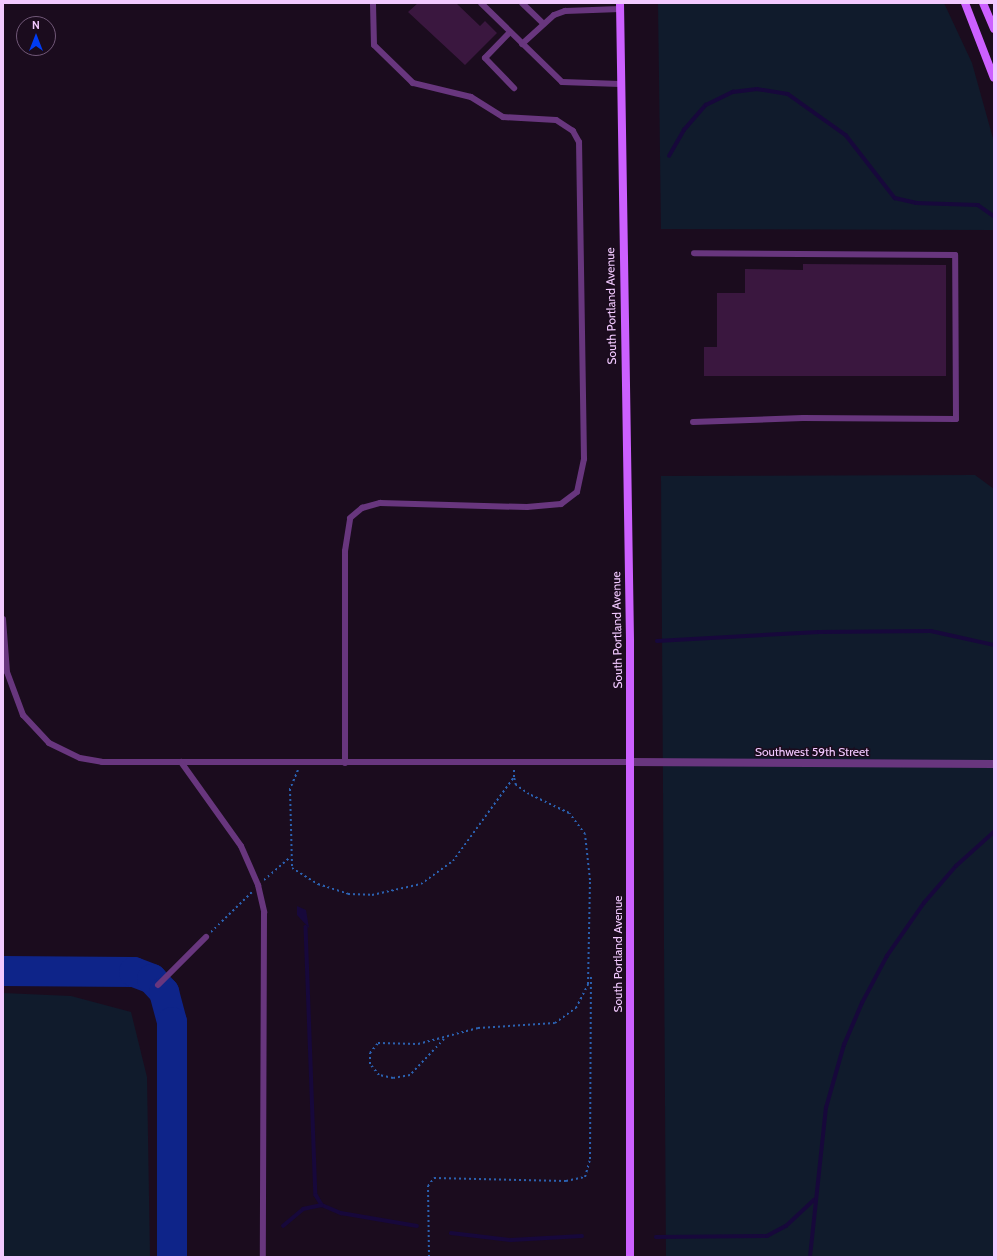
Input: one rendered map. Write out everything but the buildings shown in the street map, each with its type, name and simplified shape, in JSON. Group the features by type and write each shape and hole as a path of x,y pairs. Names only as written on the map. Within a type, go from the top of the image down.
{"main road":[{"path":"965,3 994,78"},
{"path":"983,3 994,29"},
{"name":"South Portland Avenue","path":"620,6 630,762 630,1257"}],"street":[{"name":"Southwest 59th Street","path":"630,762 994,764"}],"lane":[{"path":"345,763 344,551 350,518 362,508 380,503 527,507 561,504 577,492 584,459 579,142 573,131 556,120 503,117 471,97 413,83 374,45 373,3"},
{"path":"481,3 562,82 620,84"},
{"path":"522,3 544,24"},
{"path":"522,44 544,24 565,11 620,6"},
{"path":"510,32 485,58 514,88"},
{"path":"693,422 803,418 956,419 955,255 694,253"},
{"path":"3,619 12,694 23,715 49,743 80,758 102,762 630,762"},
{"path":"181,762 241,846 258,885 266,947 263,1257"},
{"path":"158,984 206,937"}],"path":[{"path":"306,763 297,772 290,789 290,857 292,868 298,875 348,894 392,892 421,884 453,861 514,777"},
{"path":"429,1257 428,1186 434,1178 566,1181 585,1177 590,1159 591,963 589,849 585,834 569,813 516,785 514,777 514,763"},
{"path":"206,937 258,885 290,857"},
{"path":"444,1038 410,1076 393,1078 379,1075 370,1064 370,1053 378,1043 418,1044 478,1028 540,1025 567,1018 583,998 591,963"}],"shaded area":[{"path":"658,3 944,3 972,63 994,142 994,230 661,229"},
{"path":"975,475 994,489 994,1257 666,1257 661,476"},
{"path":"297,906 306,910 309,928 297,915"},
{"path":"3,993 71,996 131,1012 147,1077 150,1257 3,1257"}],"waterway":[{"path":"669,156 684,130 706,105 733,92 757,89 788,94 846,135 895,198 916,203 978,205 994,216"},
{"path":"657,641 819,632 931,631 994,645"},
{"path":"810,1257 826,1108 844,1045 862,1003 887,956 924,903 956,866 994,832"},
{"path":"306,927 316,1195 322,1205 341,1213 417,1226"},
{"path":"656,1237 767,1236 786,1226 814,1200"},
{"path":"283,1226 303,1209 322,1205"},
{"path":"451,1233 511,1240 582,1236"}],"taxiway":[{"path":"3,971 134,972 152,979 164,992 172,1022 172,1257"}]}
